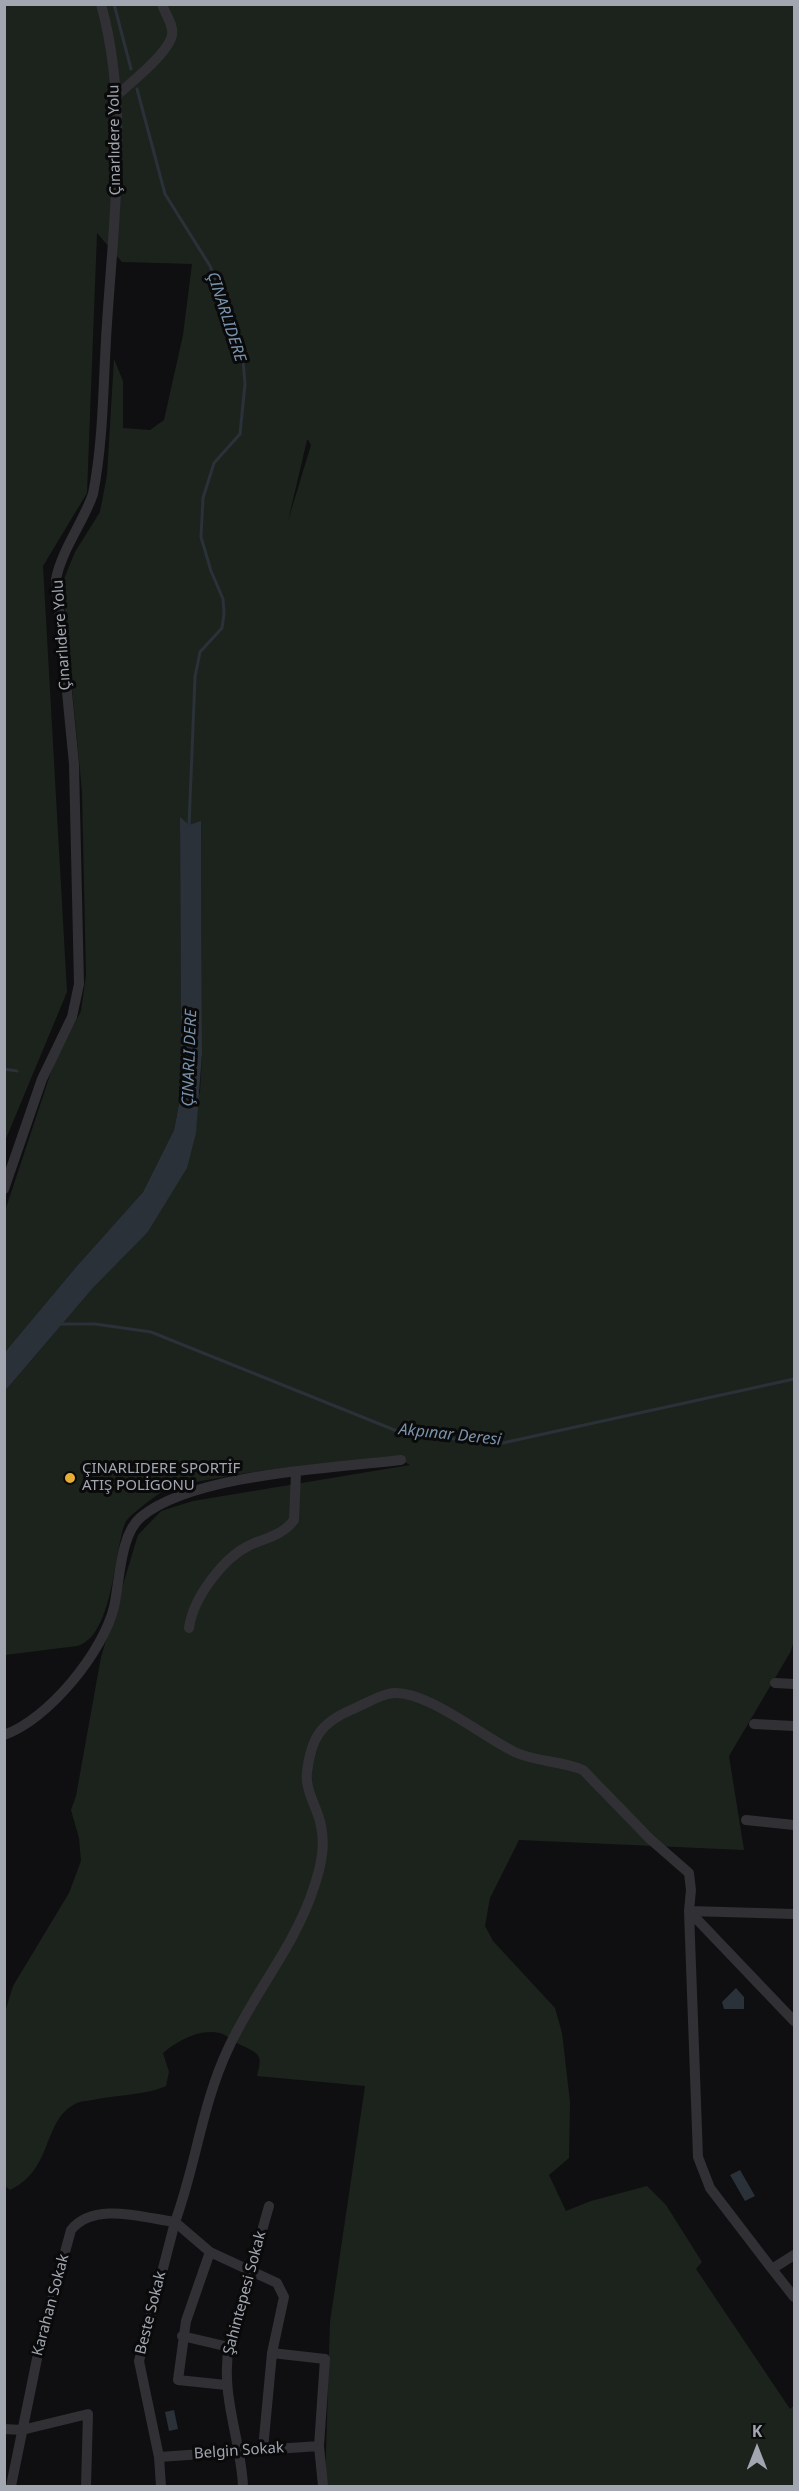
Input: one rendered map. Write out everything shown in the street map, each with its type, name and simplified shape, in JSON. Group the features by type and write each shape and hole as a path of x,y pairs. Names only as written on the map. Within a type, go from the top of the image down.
{"street":[{"name":"Çınarlıdere Yolu","path":"4,1189 42,1079 72,1017 79,984 74,764 56,579 61,561 89,507 96,480 105,393 106,340 117,190 114,58 101,4"},
{"path":"115,97 159,56 168,44 172,35 171,24 162,4"},
{"path":"4,1735 28,1721 54,1700 75,1680 94,1654 113,1610 129,1530 138,1519 170,1498 191,1491 297,1472 401,1460"},
{"path":"189,1628 194,1609 225,1564 249,1546 289,1526 296,1511 297,1472"},
{"path":"775,1683 795,1684"},
{"name":"Beste Sokak","path":"161,2487 159,2457 139,2361 208,2098 217,2073 241,2023 300,1922 319,1873 325,1843 306,1776 311,1746 323,1726 336,1716 389,1693 410,1693 520,1755 570,1764 583,1770 650,1839 688,1873 691,1890 689,1911 698,2157 710,2188 795,2297"},
{"path":"754,1724 795,1726"},
{"path":"746,1820 795,1826"},
{"path":"689,1911 795,1914"},
{"path":"689,1911 795,2021"},
{"name":"Şahintepesi Sokak","path":"243,2487 239,2451 226,2385 226,2365 268,2206"},
{"name":"Karahan Sokak","path":"11,2487 40,2344 71,2230 81,2220 106,2214 175,2222"},
{"path":"175,2222 210,2252 277,2283 283,2292 283,2304 272,2353 263,2449"},
{"path":"210,2252 182,2336 178,2380 226,2385"},
{"path":"772,2270 795,2255"},
{"path":"182,2336 229,2347"},
{"path":"272,2353 325,2359 319,2446 323,2487"},
{"path":"4,2429 22,2430 88,2414 86,2487"},
{"name":"Belgin Sokak","path":"159,2457 319,2446"}],"shaded area":[{"path":"5,5 794,5 794,1640 791,1651 729,1756 744,1850 519,1840 490,1898 485,1926 493,1941 555,2008 562,2033 570,2102 569,2158 549,2175 566,2211 591,2201 647,2186 666,2205 702,2262 696,2269 790,2409 794,2406 794,2486 325,2486 330,2322 365,2086 257,2076 260,2059 256,2053 220,2033 197,2034 182,2040 163,2053 169,2072 166,2086 75,2104 57,2122 34,2170 24,2181 10,2190 5,2186 5,2012 13,1986 69,1893 81,1861 79,1838 71,1810 76,1796 101,1657 138,1535 161,1511 193,1501 410,1465 395,1457 258,1471 172,1487 141,1507 125,1523 105,1611 98,1627 89,1639 77,1646 5,1655 5,1391 93,1288 147,1233 200,1092 202,1054 201,822 189,826 180,818 181,1093 174,1130 143,1192 5,1352 5,1211 53,1066 81,1011 86,975 82,792 62,584 75,552 100,512 107,475 114,359 123,381 123,428 150,430 164,420 183,335 192,264 122,262 97,233 87,493 43,566 67,992 5,1141","holes":["307,440 311,445 288,521"]}],"water":[{"name":"ÇINARLI DERE","path":"180,817 189,825 201,821 202,1054 196,1133 187,1168 147,1233 93,1288 5,1391 5,1352 143,1192 174,1130 181,1093"},
{"path":"736,1988 744,1997 744,2009 724,2009 722,2002"},
{"path":"740,2170 755,2196 745,2201 730,2175"},
{"path":"174,2410 178,2429 169,2431 165,2412"}],"waterway":[{"name":"ÇINARLIDERE","path":"114,4 131,69"},
{"name":"ÇINARLIDERE","path":"137,89 165,194 210,266 243,360 245,384 240,434 214,463 203,498 201,537 211,571 223,599 224,614 222,628 200,652 195,677 189,826"},
{"path":"4,1069 17,1071"},
{"name":"Akpınar Deresi","path":"59,1324 95,1324 151,1332 402,1433 498,1444 794,1379"}],"place":[{"name":"ÇINARLIDERE SPORTİF ATIŞ POLİGONU","path":"70,1478"}]}
